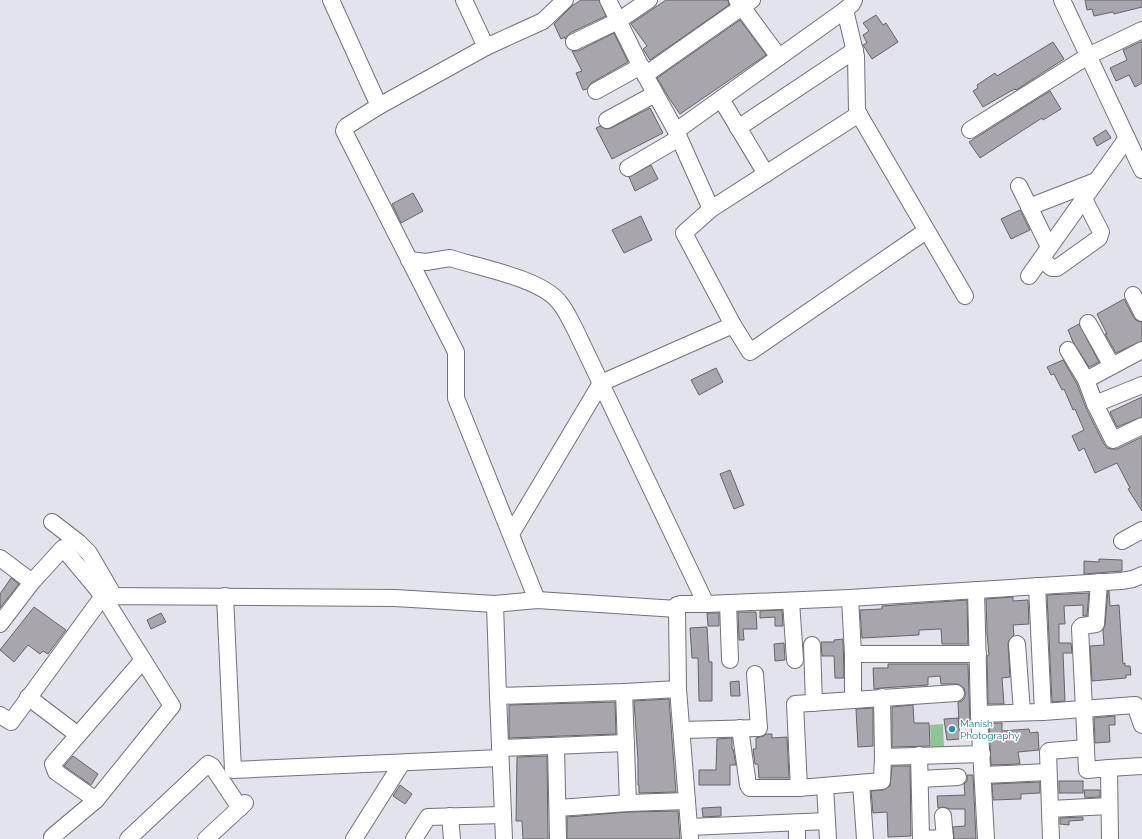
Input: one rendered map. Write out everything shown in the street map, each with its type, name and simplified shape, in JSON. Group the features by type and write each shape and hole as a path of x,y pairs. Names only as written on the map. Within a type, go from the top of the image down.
{"street":[{"path":"331,0 379,106"},
{"path":"464,0 486,47"},
{"path":"537,600 456,398 456,352 344,131 347,126 379,106 486,47 543,21 565,0"},
{"path":"608,0 643,71 678,134 711,209"},
{"path":"574,42 618,21 649,0"},
{"path":"1062,0 1088,56 1134,147 1142,170"},
{"path":"596,91 643,71 744,2 779,58"},
{"path":"628,168 678,134 721,99 779,58 849,5"},
{"path":"849,5 854,50 857,110 965,296"},
{"path":"970,130 1088,56 1142,30"},
{"path":"738,128 854,50"},
{"path":"607,120 656,94"},
{"path":"721,99 766,174"},
{"path":"859,114 711,209 684,233 733,325 750,352 926,231"},
{"path":"1028,276 1096,181 1134,147"},
{"path":"1029,207 1096,181"},
{"path":"1019,186 1029,207 1045,253 1052,268 1057,268 1098,238 1101,232 1084,198"},
{"path":"409,260 426,262 442,259 455,260 534,283 559,301 575,329 706,604"},
{"path":"1133,295 1142,313"},
{"path":"1088,323 1112,366"},
{"path":"511,534 601,383 733,325"},
{"path":"1068,350 1086,380 1095,404 1113,440 1142,426"},
{"path":"1086,380 1142,350"},
{"path":"1095,404 1142,385"},
{"path":"52,522 78,542 89,553 108,596 143,660 172,706 96,800 52,837"},
{"path":"1122,541 1142,530"},
{"path":"0,624 32,582 62,548 108,596 395,598 495,604 537,600 677,609"},
{"path":"0,558 32,582"},
{"path":"827,821 689,833 678,689 677,605 791,601 976,590 1133,579 1142,575"},
{"path":"1099,582 1096,624 1082,626 1080,628 1087,770 1142,766"},
{"path":"1037,586 1043,712"},
{"path":"976,590 979,714 986,839"},
{"path":"0,714 11,722 28,697 108,596"},
{"path":"225,596 233,770 402,763 556,746 626,744"},
{"path":"850,598 853,654 853,700"},
{"path":"791,601 795,660"},
{"path":"728,603 730,660"},
{"path":"495,604 504,839"},
{"path":"1017,644 1022,712"},
{"path":"812,645 814,703"},
{"path":"853,654 978,654"},
{"path":"96,800 56,772 53,764 143,660"},
{"path":"682,730 759,728 755,674"},
{"path":"498,696 678,689"},
{"path":"624,692 628,803"},
{"path":"799,788 795,704 956,693"},
{"path":"28,697 78,735"},
{"path":"740,728 748,786 750,788 799,788 882,781 884,758 882,698"},
{"path":"979,714 1043,712 1135,705 1142,725"},
{"path":"556,746 558,839"},
{"path":"1051,839 1047,754 1049,750 1086,748"},
{"path":"884,758 919,755 982,754"},
{"path":"919,755 921,837 923,839 945,838 944,816"},
{"path":"354,839 402,763"},
{"path":"128,839 208,764 212,766 243,805 206,839"},
{"path":"1109,768 1110,839"},
{"path":"983,775 1048,772"},
{"path":"920,779 958,777"},
{"path":"861,783 865,839"},
{"path":"825,786 828,839"},
{"path":"558,808 687,801"},
{"path":"1050,809 1109,806"},
{"path":"414,839 428,817 503,815"},
{"path":"450,816 452,839"},
{"path":"797,823 797,839"}],"green space":[{"path":"943,724 944,748 931,749 930,725"}],"building":[{"path":"581,0 599,0 606,16 570,33 565,39 565,37 561,39 554,24 572,6"},
{"path":"666,0 728,0 729,5 650,60 643,49 647,46 631,24"},
{"path":"1085,0 1142,0 1142,7 1114,14 1113,12 1094,16 1092,9 1087,10"},
{"path":"876,15 883,25 886,23 898,42 872,59 863,45 867,43 863,35 869,31 863,23"},
{"path":"740,20 766,55 680,114 657,78"},
{"path":"614,33 628,62 591,83 587,89 583,90 576,73 582,71 572,51 578,51"},
{"path":"1142,41 1142,83 1135,87 1129,75 1116,81 1110,68 1127,60 1123,50"},
{"path":"1053,42 1064,59 1016,90 1015,89 1009,92 983,107 973,91 978,88 977,85 995,73 997,76"},
{"path":"1050,91 1061,109 1043,120 1042,118 980,158 969,142"},
{"path":"650,108 663,133 612,159 596,128 600,126 606,129 611,128"},
{"path":"1106,130 1111,138 1097,146 1093,138"},
{"path":"651,165 658,179 635,191 629,177"},
{"path":"413,193 423,211 401,223 392,204"},
{"path":"1020,210 1030,230 1011,239 1001,219"},
{"path":"641,216 652,240 624,253 612,230"},
{"path":"1124,299 1134,318 1137,321 1142,322 1142,341 1116,353 1105,334 1107,334 1097,314"},
{"path":"1079,324 1099,362 1089,367 1073,342 1068,330"},
{"path":"1063,360 1077,384 1086,408 1107,448 1117,449 1142,437 1142,511 1128,489 1130,488 1117,463 1095,473 1084,448 1079,451 1072,436 1084,430 1064,389 1062,390 1054,374 1051,375 1047,367"},
{"path":"716,368 723,382 699,395 691,380"},
{"path":"1142,397 1142,417 1117,427 1110,412"},
{"path":"730,470 744,505 734,509 720,474"},
{"path":"1099,559 1122,560 1122,571 1084,574 1084,561 1099,562"},
{"path":"11,578 19,584 0,608 0,594"},
{"path":"1108,591 1110,606 1119,605 1123,664 1125,663 1125,666 1130,666 1131,675 1126,675 1126,678 1092,681 1090,646 1104,645 1103,630 1105,625"},
{"path":"1089,593 1087,616 1083,616 1083,605 1064,606 1065,624 1059,624 1059,643 1071,643 1072,653 1063,653 1065,701 1052,702 1047,595"},
{"path":"1013,597 1013,601 1028,600 1029,624 1013,625 1014,635 1009,640 1008,644 1010,677 1002,678 1004,704 988,704 987,656 989,655 986,599"},
{"path":"967,600 968,644 942,644 941,629 919,630 919,635 862,638 860,610 882,609 882,606"},
{"path":"34,607 66,630 48,654 43,651 40,654 28,645 14,662 0,650"},
{"path":"782,610 783,626 775,626 775,617 760,618 760,611"},
{"path":"738,612 756,612 757,629 743,629 744,640 739,640"},
{"path":"161,613 166,622 151,629 147,620"},
{"path":"707,613 719,613 719,626 708,626"},
{"path":"707,627 709,662 712,662 712,701 699,701 698,658 692,658 690,628"},
{"path":"843,639 844,678 835,678 834,656 822,656 821,642 834,642 834,640"},
{"path":"784,643 785,660 775,661 774,644"},
{"path":"888,664 968,664 970,724 959,725 958,702 962,701 965,697 964,688 956,684 941,684 940,676 928,677 928,685 874,689 873,668 888,668"},
{"path":"739,681 740,696 731,696 730,682"},
{"path":"669,699 676,792 639,793 634,701"},
{"path":"615,702 616,734 509,738 509,705"},
{"path":"913,705 914,723 929,723 930,746 892,747 892,707"},
{"path":"873,708 873,746 858,747 856,709"},
{"path":"1115,716 1115,725 1109,725 1110,742 1095,743 1094,718"},
{"name":"Manish Photography","path":"958,718 960,739 947,740 944,719"},
{"path":"989,723 1002,723 1002,731 1029,729 1030,733 1038,732 1039,750 1018,752 1020,764 991,765"},
{"path":"766,734 772,734 772,738 787,737 789,778 759,778 758,764 755,764 753,749 756,749 756,738"},
{"path":"732,738 732,749 736,765 730,765 730,785 699,785 699,770 716,770 717,739"},
{"path":"73,756 98,774 91,785 64,766"},
{"path":"547,756 548,839 523,839 522,821 516,821 517,757"},
{"path":"892,766 910,766 911,836 888,837 887,812 873,813 871,791 883,790 890,786"},
{"path":"967,775 973,775 976,839 954,839 953,827 965,826 965,809 938,808 937,796 965,795 964,784 967,781"},
{"path":"1059,781 1083,781 1083,793 1059,793"},
{"path":"1040,782 1040,793 1021,794 1021,799 993,800 992,784"},
{"path":"400,785 412,794 405,804 393,796"},
{"path":"1084,790 1100,790 1100,797 1085,798"},
{"path":"721,807 721,816 703,817 702,808"},
{"path":"678,811 680,839 567,839 567,817 628,812"},
{"path":"1083,817 1083,820 1069,821 1069,825 1060,824 1060,818"}],"place":[{"name":"Manish Photography","path":"952,729"}]}
